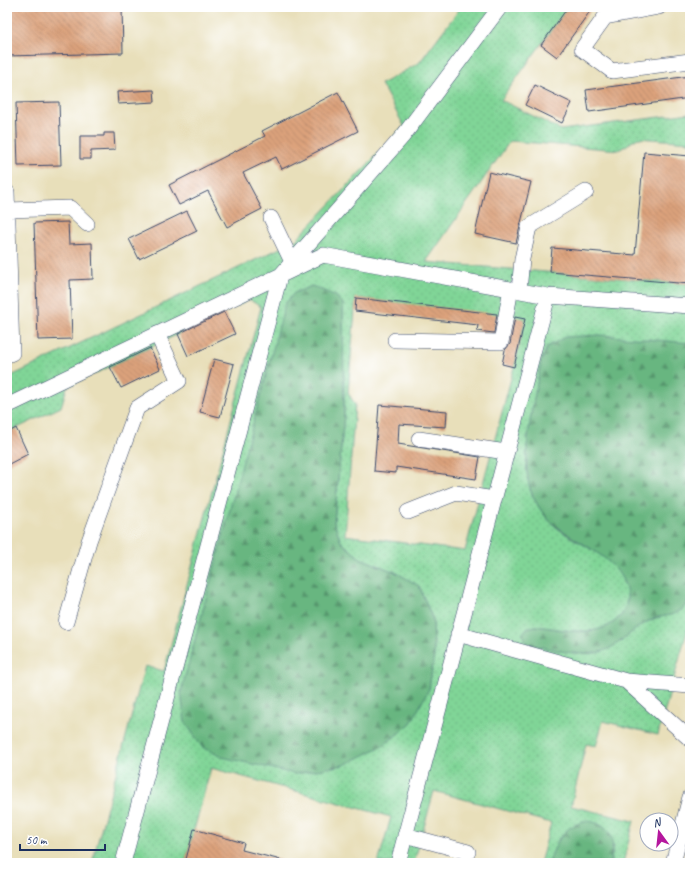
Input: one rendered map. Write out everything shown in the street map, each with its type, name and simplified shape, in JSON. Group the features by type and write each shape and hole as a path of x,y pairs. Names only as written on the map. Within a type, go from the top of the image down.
{"street":[{"path":"7,406 280,276 294,265 315,237 403,136 500,7"},
{"path":"659,7 605,17 582,49 612,71 690,61"},
{"path":"7,192 8,272 12,353 7,355"},
{"path":"394,340 502,342 529,227 586,192"},
{"path":"8,210 70,208 87,224"},
{"path":"271,218 294,265"},
{"path":"315,237 323,255"},
{"path":"294,265 323,255 548,296 690,306"},
{"path":"123,863 280,276"},
{"path":"398,863 548,296"},
{"path":"66,622 89,541 136,408 179,381 157,334"},
{"path":"420,439 506,452"},
{"path":"408,512 456,493 494,499"},
{"path":"458,634 626,681 690,686"},
{"path":"626,681 690,739"},
{"path":"673,863 690,797"},
{"path":"405,835 468,852"}],"green space":[{"path":"461,7 568,7 501,100 561,130 690,113 690,142 638,138 619,150 510,141 426,262 690,284 690,343 541,363 529,429 527,447 528,480 532,494 538,506 556,527 605,558 615,568 623,580 627,594 626,607 622,614 604,628 570,631 535,626 621,642 628,635 647,622 680,611 687,602 690,594 690,621 658,735 603,721 596,746 586,744 571,806 634,821 623,863 610,863 614,846 559,838 549,863 540,863 551,823 434,791 414,863 378,863 391,817 211,768 185,863 92,863 145,666 164,671 261,307 250,300 67,387 61,407 7,433 7,378 295,241 404,126 381,84 419,63","holes":["356,298 525,319 514,367 465,551 345,535 355,404 348,393","343,304 344,415 334,522 341,542 360,558 397,573 419,586 433,620 434,655 429,689 181,692"]},
{"path":"312,286 336,296 343,304 344,415 334,522 341,542 360,558 397,573 419,586 433,620 434,655 429,689 411,723 384,745 344,765 295,774 222,757 202,747 185,722 181,692 285,304 294,293"},
{"path":"600,335 690,343 690,594 686,605 678,612 653,619 645,623 611,648 587,654 562,651 528,644 524,640 523,633 527,628 535,626 570,631 604,628 622,614 625,609 627,599 624,582 609,562 600,554 557,527 547,518 536,503 528,480 527,447 541,362 547,347 565,337"},
{"path":"590,821 604,827 611,836 612,855 610,863 549,863 555,847 563,834 574,825 581,822"}],"building":[{"path":"7,7 122,7 123,53 7,56"},
{"path":"568,7 593,7 557,57 541,45"},
{"path":"690,76 690,98 589,112 586,90"},
{"path":"535,85 572,103 562,123 525,105"},
{"path":"154,90 155,102 118,104 117,92"},
{"path":"338,92 358,131 282,169 276,157 243,173 262,209 227,227 208,191 179,205 169,185 265,136 262,131"},
{"path":"59,102 61,165 18,166 16,103"},
{"path":"104,133 114,133 115,150 91,151 91,159 80,159 80,136 104,136"},
{"path":"644,152 690,156 690,284 550,272 552,248 635,255"},
{"path":"489,172 531,182 516,243 475,234"},
{"path":"187,211 197,231 139,259 129,239"},
{"path":"68,222 69,244 92,243 93,279 70,280 72,339 38,340 34,223"},
{"path":"356,298 497,314 494,333 477,331 478,325 355,311"},
{"path":"224,312 235,334 188,356 178,334"},
{"path":"515,317 525,319 514,367 502,364 505,350 510,344"},
{"path":"150,348 160,369 121,388 110,367"},
{"path":"214,359 234,364 220,417 200,412"},
{"path":"379,405 447,411 446,427 399,424 398,444 480,457 476,479 396,467 396,473 374,471"},
{"path":"16,428 28,454 7,465 7,433"},
{"path":"194,829 244,843 242,850 281,860 280,863 185,863"}]}
